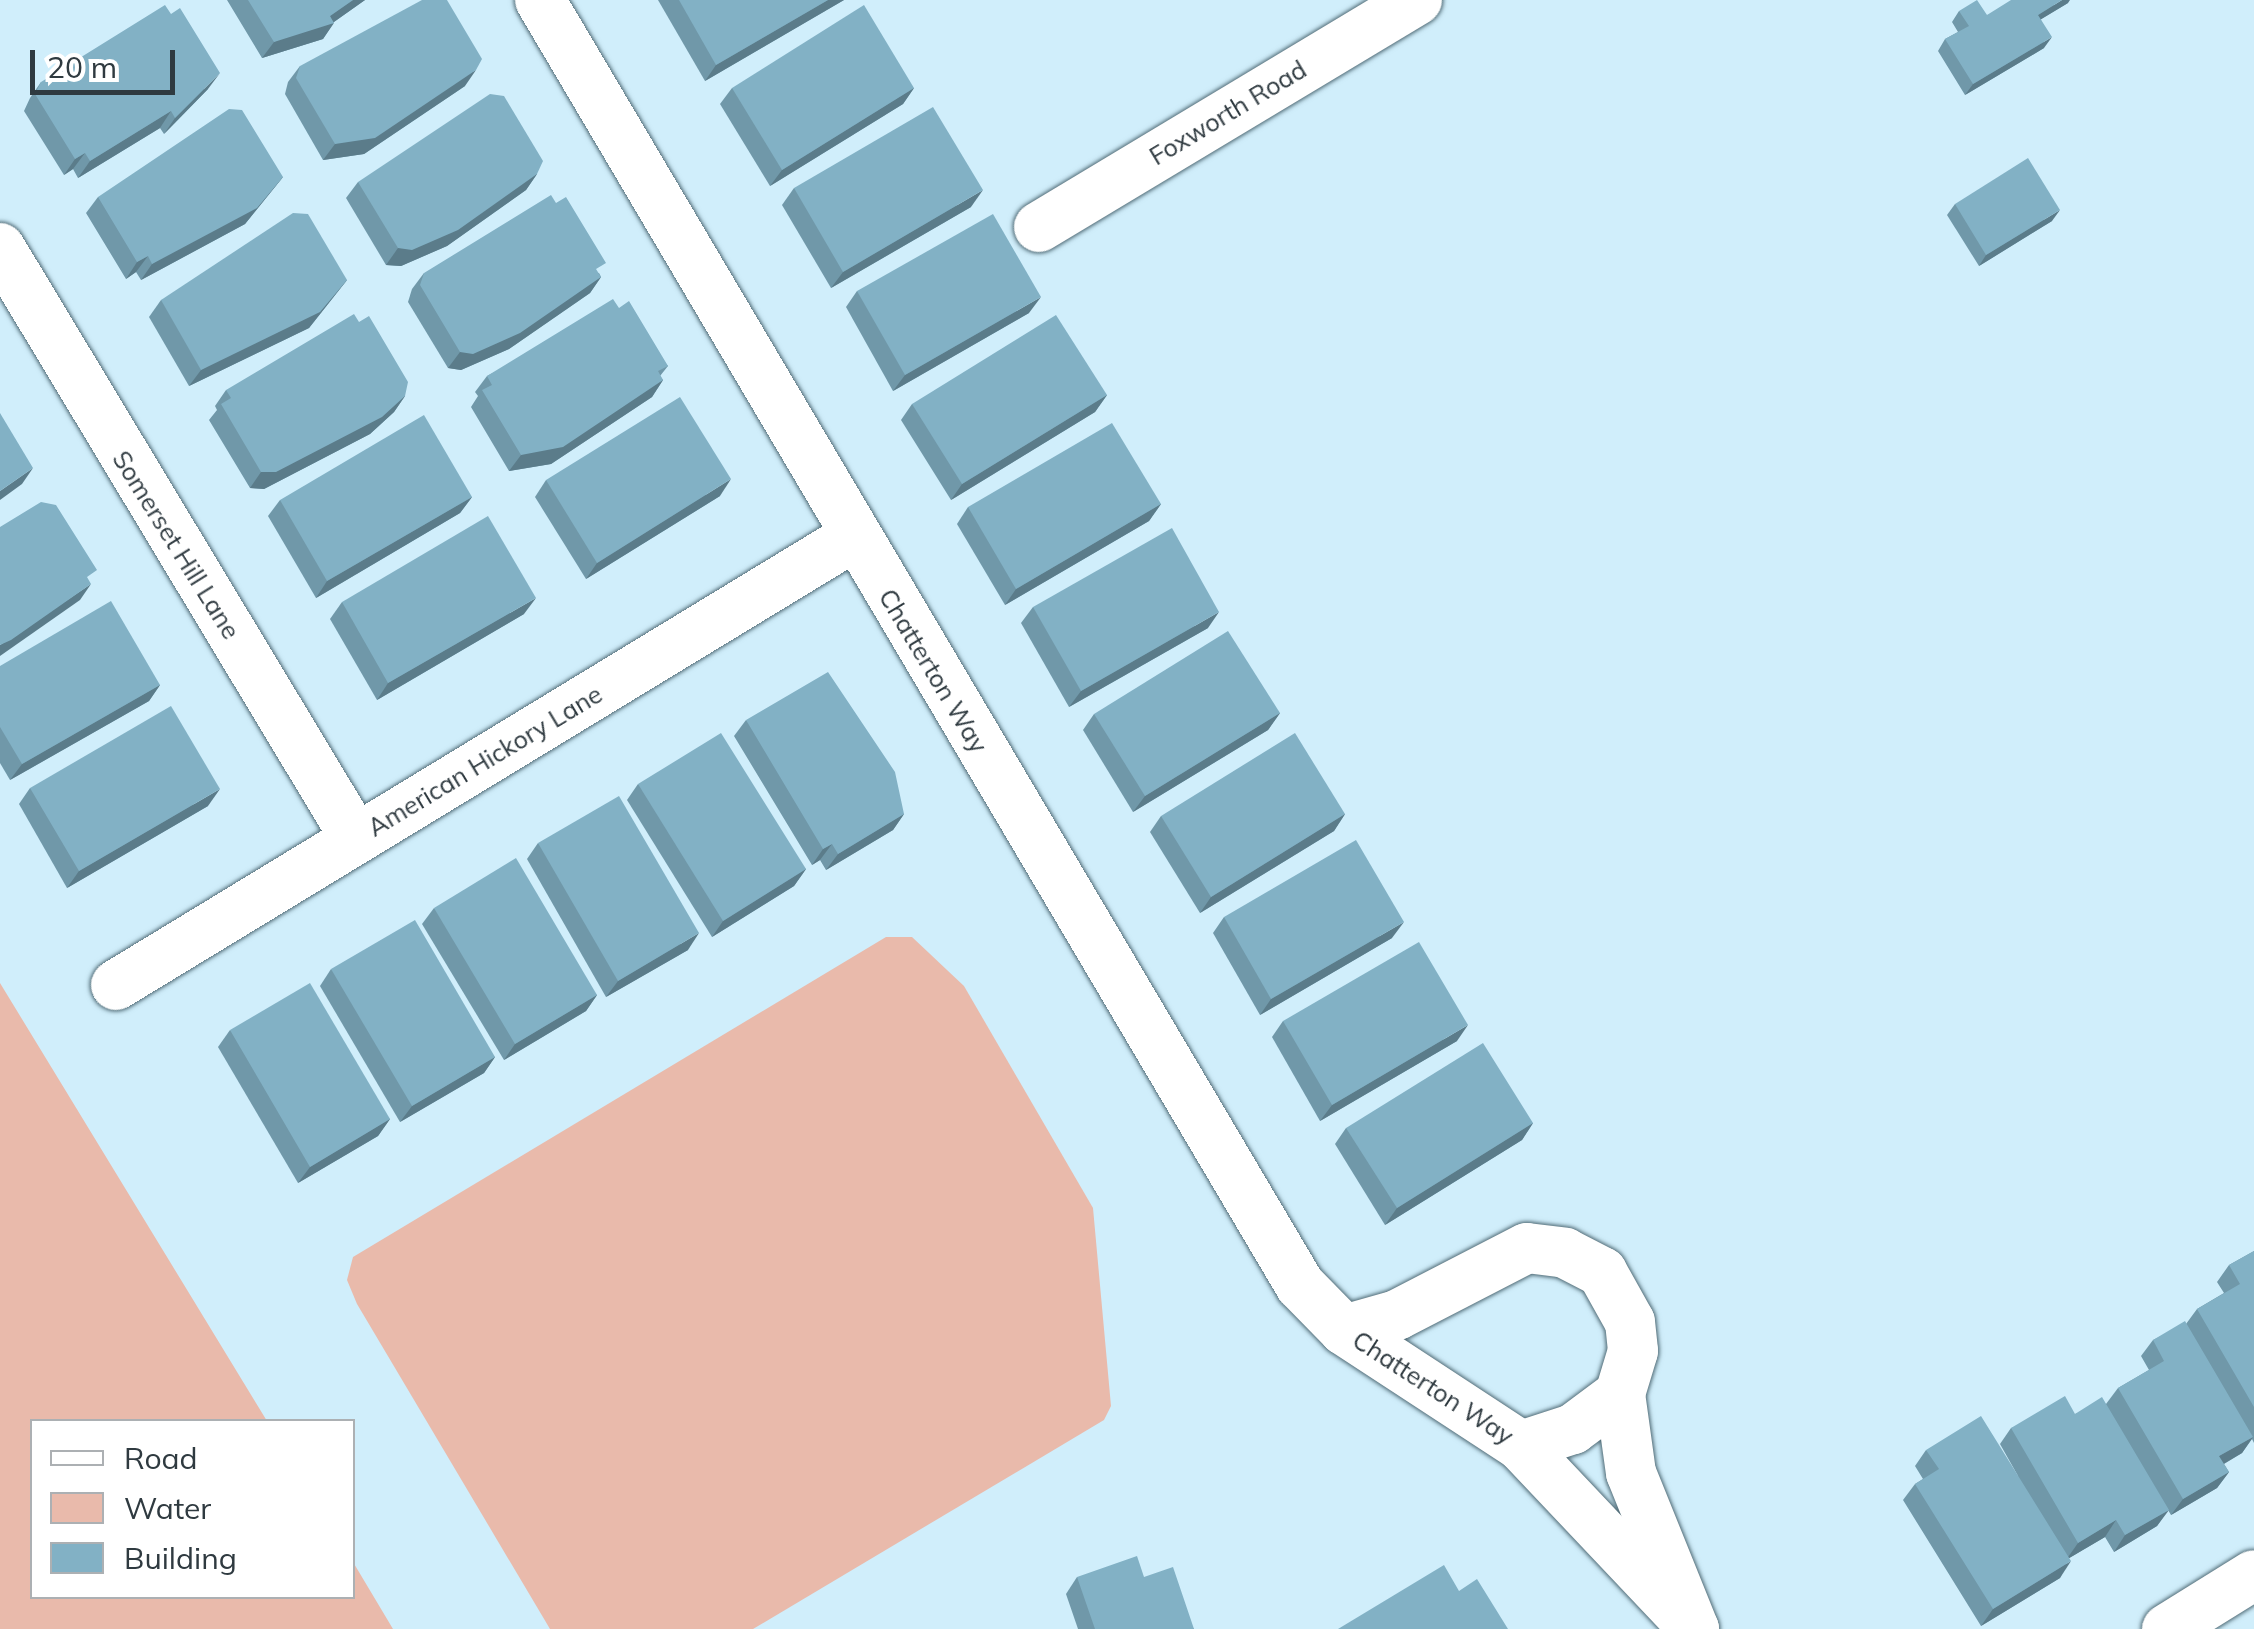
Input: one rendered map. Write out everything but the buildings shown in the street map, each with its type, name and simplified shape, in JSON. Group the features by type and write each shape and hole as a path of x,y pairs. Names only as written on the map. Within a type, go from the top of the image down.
{"street":[{"name":"Chatterton Way","path":"540,0 853,537 1300,1285 1344,1330 1521,1446 1694,1629 1632,1474 1620,1394 1633,1351 1630,1322 1602,1272 1566,1253 1527,1248 1397,1316 1344,1330"},
{"name":"Foxworth Road","path":"1039,226 1417,0"},
{"name":"Somerset Hill Lane","path":"0,248 356,839"},
{"name":"American Hickory Lane","path":"116,985 853,537"},
{"name":"Chatterton Way","path":"1521,1446 1574,1429 1620,1394"},
{"path":"2166,1629 2254,1576"}],"water":[{"path":"886,937 912,937 964,986 1093,1208 1111,1406 1104,1420 753,1629 550,1629 357,1304 347,1280 353,1257"},
{"path":"0,983 266,1419 30,1419 30,1599 355,1599 355,1565 393,1629 0,1629"}]}
